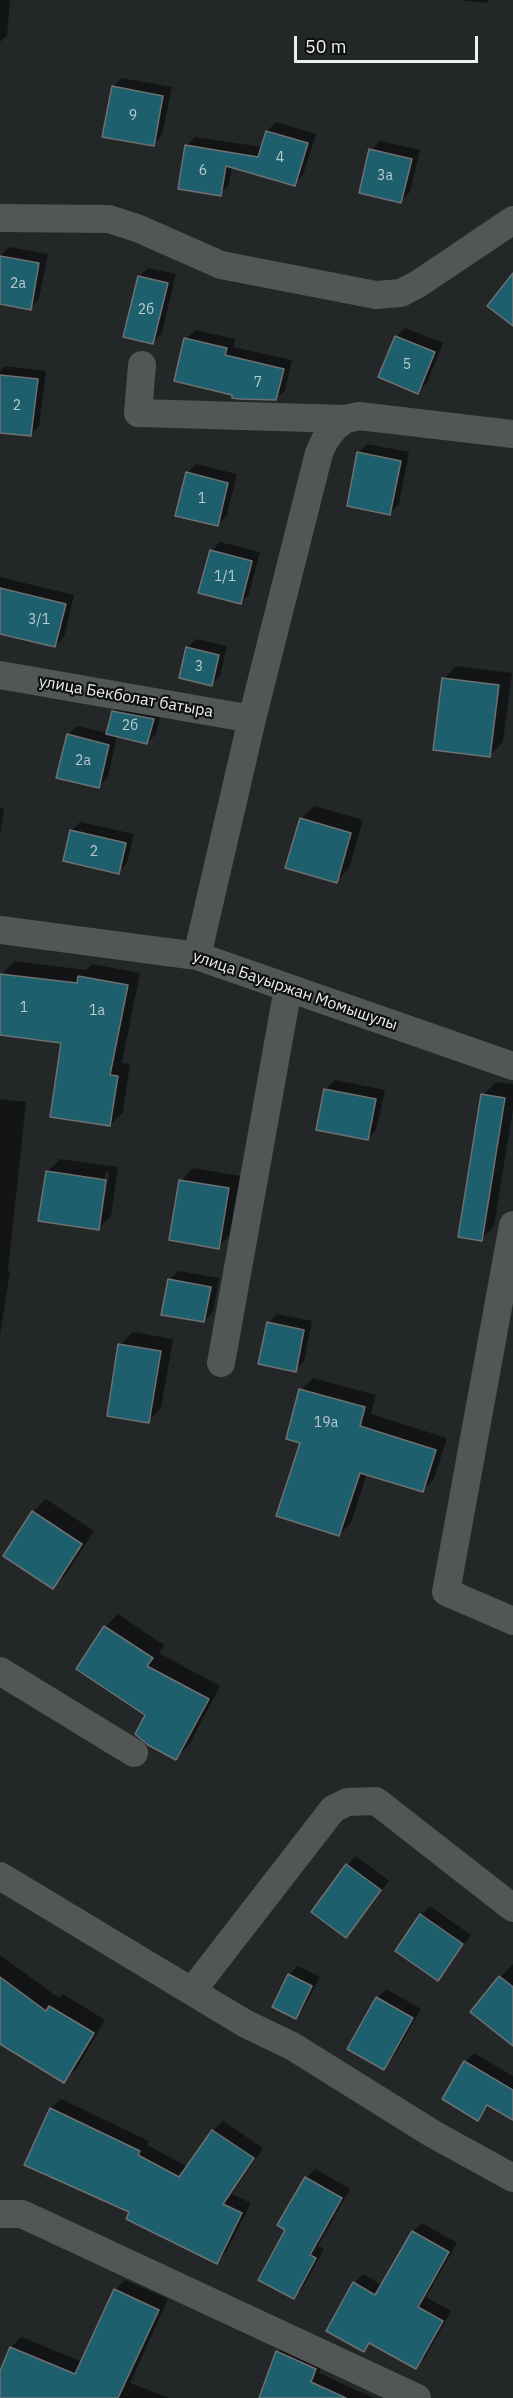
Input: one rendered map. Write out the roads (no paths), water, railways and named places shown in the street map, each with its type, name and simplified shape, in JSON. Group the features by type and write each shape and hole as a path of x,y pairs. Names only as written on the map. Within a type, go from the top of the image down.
{"street":[{"path":"0,218 108,219 137,228 221,265 376,295 401,293 513,220"},
{"path":"142,365 138,413 346,419 359,417 513,434"},
{"path":"197,956 252,719 320,453 334,427 346,419"},
{"name":"улица Бекболат батыра","path":"0,675 252,719"},
{"name":"улица Бауыржан Момышулы","path":"0,930 197,956 513,1066"},
{"path":"221,1363 288,988"},
{"path":"513,1226 446,1592 513,1622"},
{"path":"0,1671 134,1753"},
{"path":"192,1991 333,1809 347,1802 376,1801 513,1908"},
{"path":"0,1876 246,2024 292,2046 433,2134 513,2178"},
{"path":"0,2214 22,2214 417,2398"}]}
